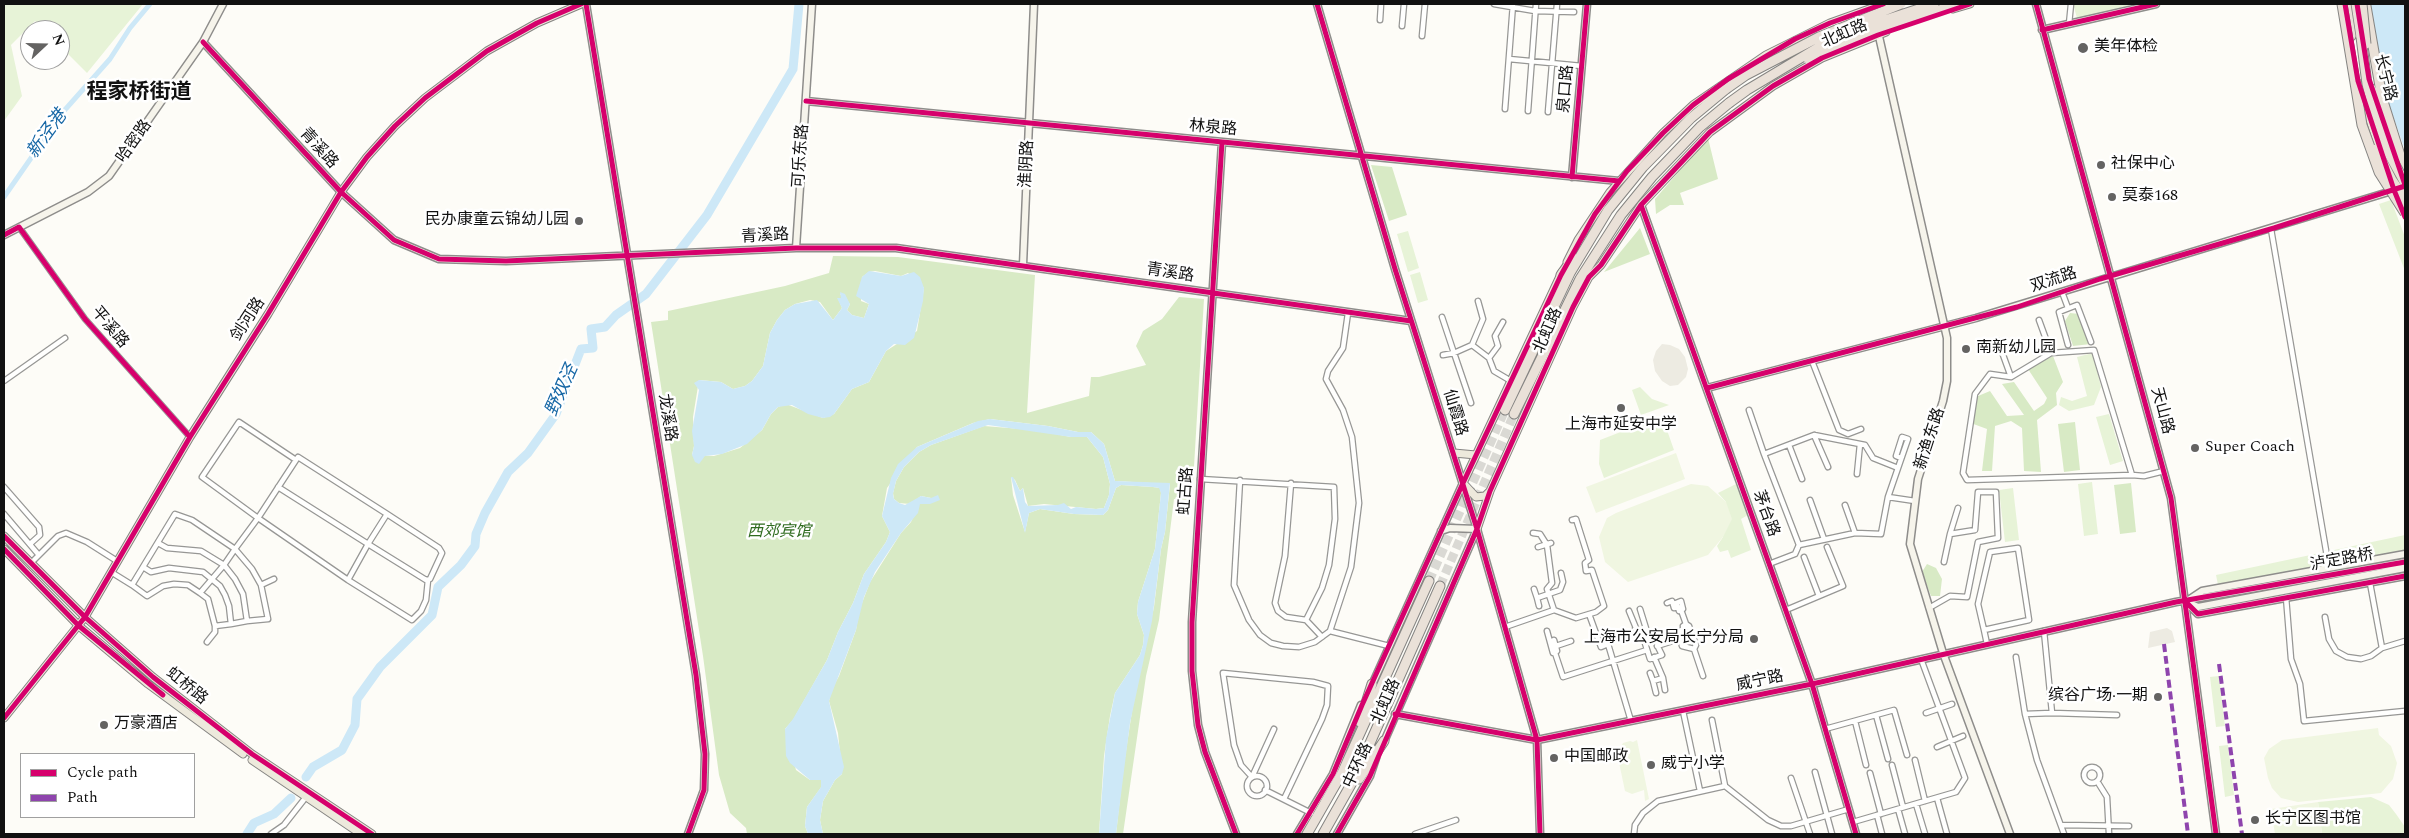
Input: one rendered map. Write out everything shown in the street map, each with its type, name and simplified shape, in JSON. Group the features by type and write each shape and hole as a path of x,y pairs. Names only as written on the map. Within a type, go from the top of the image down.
{"highway":[{"path":"1561,275 1608,210 1643,167 1691,118 1726,89 1746,75 1819,37 1901,4"},
{"path":"1514,414 1580,279 1621,215 1652,176 1700,127 1747,90 1819,47 1873,24 1934,4"},
{"path":"1747,90 1806,60 1866,34 1958,4"},
{"path":"2345,4 2357,104 2368,143 2386,185 2405,215"},
{"path":"2345,4 2362,103"},
{"path":"2361,5 2374,100 2388,152 2405,185"},
{"path":"2361,5 2382,98 2405,170"},
{"path":"2348,37 2362,103 2382,162 2405,198"},
{"path":"1504,410 1570,273 1608,210"},
{"name":"中环路","path":"1307,834 1346,765 1429,581"},
{"name":"中环路","path":"1323,834 1338,810 1440,586"},
{"path":"1346,765 1372,684"},
{"path":"1338,810 1384,741"}],"main road":[{"name":"剑河路","path":"4,718 85,617 190,437 268,314 341,192 367,157 395,126 425,98 487,51 512,36 581,4"},
{"name":"北虹路","path":"1463,483 1561,275 1594,214 1619,181 1662,133 1692,105 1728,79 1795,39 1872,6 1883,4"},
{"name":"北虹路","path":"1477,529 1489,494 1581,292 1589,277 1601,265 1640,205 1710,132 1773,86 1822,58 1878,35 1970,4"},
{"name":"长宁路","path":"2345,4 2358,81 2394,190 2405,215"},
{"name":"长宁路","path":"2361,5 2369,79 2405,185"},
{"path":"1454,453 1476,455"},
{"path":"1463,483 1476,497 1489,494"},
{"name":"虹桥路","path":"4,536 85,617 153,677 252,754 372,834"},
{"name":"虹桥路","path":"4,549 78,626 148,684 361,834"}],"street":[{"name":"哈密路","path":"4,235 88,192 109,176 204,42 223,4"},
{"name":"龙溪路","path":"586,4 696,675 705,754 704,790 688,834"},
{"name":"可乐东路","path":"796,248 812,4"},
{"name":"淮阴路","path":"1023,265 1034,4"},
{"name":"仙霞路","path":"1318,4 1411,321 1477,529 1537,740 1540,834"},
{"path":"1380,20 1381,4"},
{"path":"1402,26 1404,4"},
{"path":"1422,36 1425,4"},
{"path":"1494,4 1535,10 1574,12"},
{"path":"1528,111 1536,4"},
{"path":"1548,112 1557,4"},
{"name":"泉口路","path":"1572,177 1587,4"},
{"name":"天山路","path":"2036,4 2112,276 2171,498 2216,834"},
{"path":"2069,24 2070,4"},
{"path":"2042,30 2156,4"},
{"path":"1505,109 1513,6"},
{"name":"新渔东路","path":"1872,6 1947,338 1947,381 1943,400 1918,479 1910,544 1943,654 2010,834"},
{"name":"青溪路","path":"204,42 341,192 394,240 439,259 506,261 796,248 896,248 1411,321"},
{"path":"1509,59 1582,66"},
{"name":"林泉路","path":"806,102 1619,181"},
{"name":"虹古路","path":"1222,142 1192,622 1194,701 1205,752 1236,834"},
{"name":"双流路","path":"1707,388 1944,326 2062,292 2271,229 2405,185"},
{"name":"茅台路","path":"1640,205 1812,684 1856,834"},
{"name":"平溪路","path":"18,227 97,334 190,437"},
{"path":"2271,229 2329,568"},
{"path":"2062,292 2068,308"},
{"path":"1443,355 1454,353 1472,345 1483,319 1478,301"},
{"path":"2068,345 2059,312 2077,305 2091,342"},
{"path":"1240,480 1234,585 1248,620 1260,635 1271,642 1283,646 1299,647 1315,642 1330,631 1351,567 1359,503 1352,437 1343,410 1326,379 1328,371 1343,348 1348,313"},
{"path":"1442,317 1471,403"},
{"path":"2039,320 2051,353"},
{"path":"1489,358 1498,346 1495,336 1503,322"},
{"path":"4,381 65,338"},
{"path":"1998,341 2011,377"},
{"path":"1472,345 1489,358 1494,371 1511,381"},
{"path":"2132,475 2094,350 2051,353 2011,377 1990,374 1975,394 1963,473 1967,480 2144,476 2164,471"},
{"path":"1812,360 1839,430 1848,434 1861,429"},
{"path":"1749,410 1799,545 1795,554 1770,564"},
{"path":"200,593 224,565 258,518 296,460 298,456 440,548 442,553 434,572 428,580 426,600 421,611 412,620 348,580 258,518 202,477 239,422 296,460"},
{"path":"1764,454 1814,434 1865,445 1873,458 1898,468"},
{"path":"1814,434 1828,467"},
{"path":"1857,474 1860,444"},
{"path":"1788,445 1802,479"},
{"path":"1799,545 1855,533 1881,534 1888,497 1901,458"},
{"path":"1200,479 1334,487 1335,519 1329,565 1322,588 1306,620"},
{"path":"1292,483 1285,556 1275,603 1278,611 1286,617 1306,620 1322,637"},
{"name":"北虹路","path":"1297,834 1333,774 1388,646 1463,483"},
{"path":"4,487 39,528 40,534 30,544"},
{"path":"278,487 428,580"},
{"path":"1929,608 1950,596 1967,597 1978,542 1975,530 1978,492 1996,492 1998,538 1978,542"},
{"path":"1888,497 1916,500"},
{"path":"1810,500 1824,539"},
{"path":"1845,505 1855,533"},
{"path":"1944,562 1958,508"},
{"path":"4,514 38,554"},
{"path":"132,585 175,514 192,520 235,549 252,569 261,585 268,619 214,626"},
{"path":"348,580 368,544 388,514"},
{"path":"1505,627 1554,610 1576,618 1590,614 1604,606 1592,570 1586,571 1585,562 1589,560 1576,519 1572,520"},
{"path":"1441,531 1450,528 1477,529"},
{"name":"北虹路","path":"1337,834 1370,776 1477,529"},
{"path":"1950,534 1975,530"},
{"path":"31,563 58,536 66,533 88,542 117,561"},
{"path":"1533,533 1540,534 1549,543"},
{"path":"158,543 167,548 201,551 224,565 235,579 243,594 247,621"},
{"path":"1549,543 1545,562 1552,578 1550,587 1547,589 1554,610"},
{"path":"1538,547 1549,543"},
{"path":"1786,610 1843,586 1828,547"},
{"path":"1984,630 2029,620 2018,548 1990,552 1978,604 1987,644"},
{"name":"威宁路","path":"1396,714 1537,740 1812,684 2044,631 2186,602 2202,591 2405,554"},
{"path":"1804,557 1819,596"},
{"name":"泸定路桥","path":"2284,587 2405,562"},
{"path":"143,567 151,572 168,568 191,569 203,572 212,579 225,595 229,606 231,624"},
{"name":"泸定路桥","path":"2284,587 2405,568"},
{"path":"111,572 147,596 153,591 174,584 188,585 200,593 208,599 215,632 207,642"},
{"path":"1537,598 1560,590 1563,582 1561,573"},
{"path":"2186,602 2198,614 2405,576"},
{"path":"261,585 274,579"},
{"path":"2370,583 2382,648"},
{"name":"威宁路","path":"2186,602 2198,607 2284,587"},
{"path":"1534,589 1539,606"},
{"path":"2286,597 2291,659 2300,684 2304,721 2405,710"},
{"path":"1667,603 1672,602 1674,608 1679,608 1695,642 1691,643 1692,649 1703,676"},
{"path":"1640,608 1649,638"},
{"path":"1629,611 1634,620 1636,628 1634,628"},
{"path":"1590,614 1601,647 1608,644 1631,721"},
{"path":"1634,620 1644,617"},
{"path":"2325,617 2329,639 2336,651 2347,657 2366,658 2382,648 2405,641"},
{"path":"1686,626 1679,632 1679,639 1682,646 1692,649"},
{"path":"1330,631 1388,646"},
{"path":"1548,631 1553,653 1556,653"},
{"path":"2044,631 2052,714"},
{"path":"1656,636 1657,646 1662,655 1650,659 1644,640 1649,638 1656,636"},
{"path":"1657,646 1679,639"},
{"path":"1550,642 1554,640 1563,677 1647,650"},
{"path":"1556,646 1570,641"},
{"path":"1654,657 1663,678 1665,690"},
{"path":"2016,657 2025,714 2036,760 2064,834"},
{"path":"1852,822 1956,792 1965,778 1921,659"},
{"path":"1252,777 1241,765 1234,745 1223,673 1313,682 1328,686 1326,705 1322,718 1284,799"},
{"path":"1650,673 1656,693"},
{"path":"1653,681 1663,678"},
{"path":"1926,713 1952,704"},
{"path":"1683,710 1700,791"},
{"path":"1825,729 1894,710 1907,755"},
{"path":"2025,714 2117,715"},
{"path":"1876,715 1888,759"},
{"path":"1712,720 1725,786 1768,820 1781,826 1806,822 1849,809"},
{"path":"1855,721 1866,765"},
{"path":"1252,777 1258,776 1264,779 1266,784 1265,790 1258,796 1249,792 1248,782 1274,730"},
{"path":"1937,746 1963,736"},
{"path":"1914,760 1925,801"},
{"path":"1892,765 1905,834"},
{"path":"1815,772 1832,834"},
{"path":"1870,773 1882,834"},
{"path":"1791,778 1802,816 1810,834"},
{"path":"2097,780 2107,797 2109,834"},
{"path":"1634,834 1634,825 1650,806 1658,801 1725,786"},
{"path":"1265,790 1311,813"},
{"path":"271,834 284,825 306,797"},
{"path":"1937,798 1947,834"},
{"path":"1916,804 1925,834"},
{"path":"1415,834 1456,820"},
{"path":"2061,825 2130,826"}],"green space":[{"path":"4,4 143,4 87,73 70,56 70,20 20,20 20,36 11,45 22,96 4,121"},
{"path":"2073,4 2129,4 2130,7 2077,18"},
{"path":"1708,138 1718,179 1680,193 1684,205 1670,205 1656,214 1655,199"},
{"path":"1371,165 1392,167 1407,215 1389,221"},
{"path":"2391,200 2405,237 2405,271 2379,204"},
{"path":"1640,228 1650,254 1604,272"},
{"path":"1408,231 1419,268 1408,272 1397,234"},
{"name":"西郊宾馆","path":"833,256 898,257 1035,275 1027,413 1089,396 1091,377 1099,377 1146,365 1136,346 1143,331 1162,319 1179,297 1204,299 1192,500 1174,499 1159,620 1146,676 1123,834 1116,834 1123,771 1135,691 1154,607 1170,484 1115,481 1104,444 1091,432 1078,432 1048,426 990,419 973,423 917,447 887,488 882,516 890,532 886,542 864,574 827,660 793,720 785,729 796,770 810,780 821,780 822,786 807,807 805,826 808,834 747,834 746,828 730,813 719,775 703,656 651,322 668,320 668,311 785,286 829,273","holes":["875,271 901,276 908,273 924,288 917,331 886,351 869,382 852,389 834,414 823,418 786,404 778,407 771,414 762,430 740,448 714,456 692,455 694,446 693,417 699,380 721,382 733,389 745,386 752,381 763,366 770,333 785,310 795,304 810,300 820,302 833,320 842,308 838,298 842,298 840,293 850,304 847,310 852,315 864,318 869,304 861,301 862,277 869,272"]},
{"path":"1420,272 1428,300 1418,303 1410,275"},
{"path":"2070,313 2079,314 2091,344 2073,346 2065,321"},
{"path":"2093,353 2101,387 2094,405 2069,411 2059,405 2061,397 2072,401 2087,396 2077,357"},
{"path":"2053,356 2063,382 2056,393 2057,405 2037,420 2041,472 2024,471 2022,428 2011,421 1995,426 1992,471 1982,471 1987,429 1968,422 1971,399 1990,391 2007,416 2024,415 2002,384 2014,382 2034,411 2044,404 2047,398 2028,369"},
{"path":"1640,387 1652,399 1669,405 1641,415 1632,390"},
{"path":"2109,414 2123,461 2110,465 2096,417"},
{"path":"1662,416 1674,450 1604,478 1599,464 1600,440"},
{"path":"2075,422 2080,470 2064,472 2058,424"},
{"path":"984,426 1034,430 1071,437 1087,437 1103,457 1110,484 1109,495 1104,508 1096,509 1044,504 1028,506 1023,488 1020,491 1015,480 1011,477 1013,495 1025,532 1029,513 1040,509 1074,514 1103,515 1108,510 1116,488 1121,485 1160,488 1155,549 1138,602 1137,614 1144,635 1143,645 1140,655 1115,693 1104,756 1099,834 823,834 820,820 823,801 835,780 842,774 838,733 829,701 832,689 839,676 856,630 859,611 870,582 901,533 911,522 919,504 931,498 921,496 910,504 899,503 894,499 893,493 896,481 904,467 919,452 931,445"},
{"path":"1676,453 1685,479 1596,513 1586,487"},
{"path":"2092,482 2098,534 2084,536 2078,484"},
{"path":"2131,483 2136,532 2120,534 2114,485"},
{"path":"1691,484 1708,486 1726,502 1732,519 1723,537 1708,555 1628,582 1605,562 1599,537 1607,518"},
{"path":"1736,484 1748,515 1741,519 1751,550 1731,558 1728,550 1720,552 1717,546 1723,537 1726,502 1718,493"},
{"path":"2013,488 2019,540 2005,542 1999,490"},
{"path":"2405,535 2405,550 2218,585 2216,575"},
{"path":"1927,564 1936,568 1942,579 1940,596 1931,596 1922,572"},
{"path":"2219,676 2225,726 2216,727 2210,677"},
{"path":"2378,728 2379,735 2391,746 2397,763 2393,779 2381,793 2298,802 2281,798 2272,788 2264,758 2269,749 2282,740"},
{"path":"1637,740 1649,799 1645,801 1644,790 1632,794 1625,791 1617,753 1623,743"},
{"path":"2228,745 2234,795 2225,797 2219,746"},
{"path":"2371,797 2389,805 2405,827 2405,834 2322,834 2318,802"},
{"path":"2318,802 2322,834 2275,834 2271,809"}],"shaded area":[{"path":"1662,344 1679,349 1685,357 1688,369 1686,377 1678,385 1670,386 1662,381 1655,371 1653,360 1656,351"},
{"path":"2167,628 2172,631 2175,642 2148,648 2150,632"}],"water":[{"path":"2370,4 2405,4 2405,150 2380,79"},
{"path":"869,271 901,276 914,272 920,277 924,288 923,301 914,338 905,345 894,344 886,351 869,382 852,389 830,417 823,418 808,414 792,405 778,407 771,414 762,430 747,444 722,454 705,456 699,464 695,462 692,455 694,446 692,431 699,390 694,383 699,380 721,382 733,389 745,386 752,381 763,366 770,333 777,320 785,310 795,304 817,300 833,320 842,308 837,298 841,298 840,292 845,294 850,304 847,310 852,315 864,318 869,304 856,296 862,277"},
{"path":"990,419 1048,426 1078,432 1091,432 1104,444 1115,481 1170,483 1152,621 1130,723 1116,834 1099,834 1106,739 1115,693 1140,655 1143,645 1144,635 1137,614 1138,602 1155,549 1161,493 1159,488 1121,485 1116,488 1108,510 1103,515 1074,514 1040,509 1029,513 1025,533 1011,477 1013,477 1020,491 1023,488 1025,502 1028,506 1064,503 1071,509 1076,507 1104,508 1109,495 1110,484 1103,457 1087,437 1071,437 988,425 931,445 919,452 904,467 896,481 893,494 894,499 899,503 905,505 921,496 931,498 938,495 940,500 930,504 920,504 918,513 901,533 875,572 864,597 856,630 829,701 844,767 842,774 835,780 823,801 820,820 823,834 808,834 805,826 807,807 821,787 821,780 810,780 790,763 786,756 785,729 793,719 827,660 864,574 886,542 890,532 882,516 891,478 898,464 917,447 978,421"}],"waterway":[{"name":"新泾港","path":"4,197 63,112 110,59 130,28 150,4"},
{"name":"野奴泾","path":"306,777 313,767 342,750 355,725 357,699 380,667 432,615 438,587 461,565 475,546 476,534 485,513 508,472 528,453 556,414 581,349 593,348 591,329 605,327 616,315 646,294 707,215 793,69 799,4"},
{"name":"野奴泾","path":"247,834 254,823 274,814 291,798"}],"tunnel":[{"path":"1429,581 1505,410"},
{"path":"1440,586 1514,414"}],"marked path":[{"path":"2164,644 2188,834"},
{"path":"2219,664 2242,834"}],"cycle path":[{"path":"4,718 85,617 190,437 268,314 341,192 367,157 395,126 425,98 487,51 537,23 581,4"},
{"path":"586,4 696,675 705,754 704,790 688,834"},
{"path":"1317,4 1395,269 1477,529 1537,740 1540,834"},
{"path":"1572,177 1587,4"},
{"path":"1297,834 1333,774 1362,705 1463,483 1561,275 1595,214 1627,171 1663,133 1693,105 1728,79 1795,39 1830,23 1883,4"},
{"path":"1337,834 1370,776 1477,529 1490,491 1573,307 1589,277 1601,265 1641,205 1710,132 1773,86 1822,58 1878,35 1970,4"},
{"path":"2036,4 2171,498 2216,834"},
{"path":"2042,30 2156,4"},
{"path":"2345,4 2358,81 2394,190 2405,217"},
{"path":"2357,4 2369,79 2405,185"},
{"path":"203,42 341,192 394,240 439,259 506,261 796,248 896,248 1411,321"},
{"path":"806,101 1619,181"},
{"path":"1222,142 1192,622 1192,671 1198,725 1205,752 1236,834"},
{"path":"1707,388 2017,307 2100,279 2274,228 2405,186"},
{"path":"1641,205 1812,684 1856,834"},
{"path":"4,235 19,227 85,319 190,437"},
{"path":"4,536 85,617 153,677 252,754 372,834"},
{"path":"4,549 79,626 163,695"},
{"path":"1395,714 1537,740 1812,684 2176,602 2405,562"},
{"path":"2186,602 2198,614 2405,576"}],"place":[{"name":"美年体检","path":"2083,48"},
{"name":"社保中心","path":"2101,165"},
{"name":"莫泰168","path":"2112,197"},
{"name":"民办康童云锦幼儿园","path":"579,221"},
{"name":"南新幼儿园","path":"1966,349"},
{"name":"上海市延安中学","path":"1621,408"},
{"name":"Super Coach","path":"2195,448"},
{"name":"上海市公安局长宁分局","path":"1754,639"},
{"name":"缤谷广场·一期","path":"2158,697"},
{"name":"万豪酒店","path":"104,725"},
{"name":"中国邮政","path":"1554,758"},
{"name":"威宁小学","path":"1651,765"},
{"name":"长宁区图书馆","path":"2255,820"}],"district":[{"name":"程家桥街道","path":"139,94"}]}
